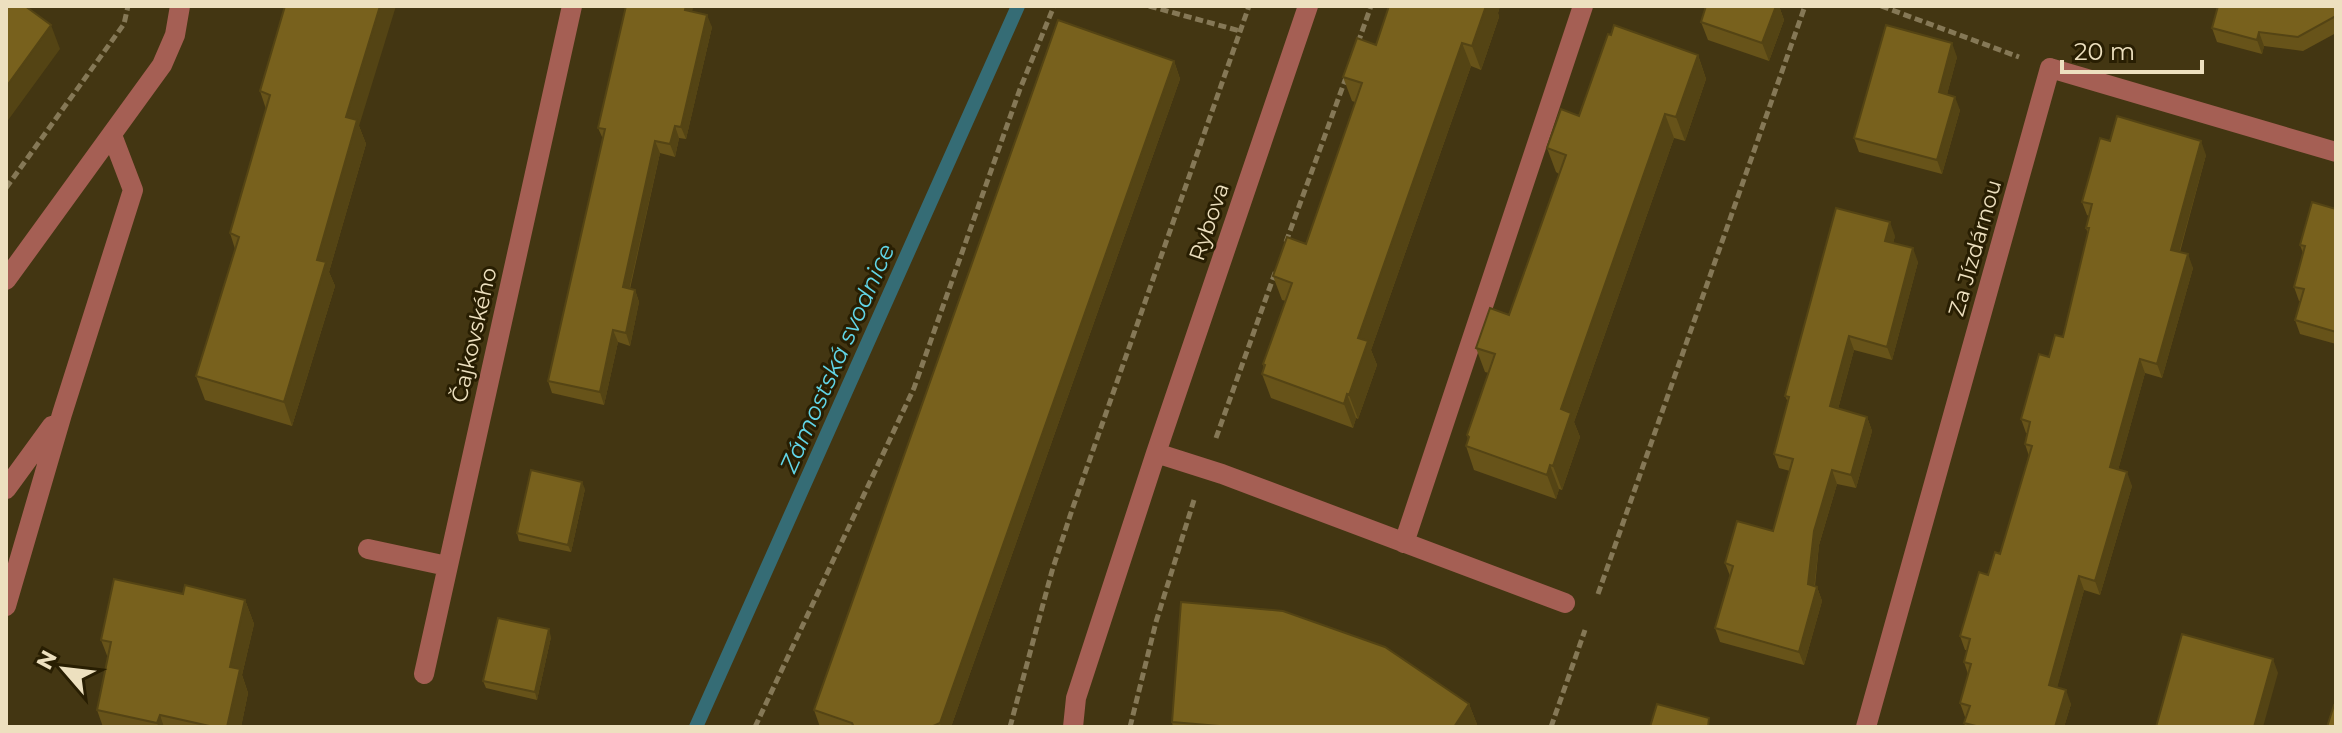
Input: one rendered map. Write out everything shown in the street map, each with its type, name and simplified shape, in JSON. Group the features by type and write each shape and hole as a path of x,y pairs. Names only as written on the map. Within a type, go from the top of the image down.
{"street":[{"path":"6,280 162,65 175,35 180,6"},
{"name":"Čajkovského","path":"424,674 572,6"},
{"name":"Rybova","path":"1073,727 1076,698 1308,6"},
{"path":"1404,543 1583,6"},
{"path":"2050,68 2336,152"},
{"name":"Za Jízdárnou","path":"1866,727 2050,68"},
{"path":"6,606 62,414 133,190 112,135"},
{"path":"6,489 62,414"},
{"path":"1156,453 1565,603"},
{"path":"368,549 447,566"}],"path":[{"path":"6,188 124,24 128,6"},
{"path":"755,727 914,388 1020,89 1054,6"},
{"path":"1149,6 1240,31"},
{"path":"1010,727 1052,571 1249,6"},
{"path":"1355,51 1371,6"},
{"path":"1593,608 1805,6"},
{"path":"1881,6 2050,68"},
{"path":"1285,245 1350,66"},
{"path":"1130,727 1156,622 1205,469 1280,260"},
{"path":"1551,727 1588,622"}],"building":[{"path":"6,6 25,6 51,25 6,87"},
{"path":"285,6 380,6 346,117 357,120 317,260 326,262 284,402 196,376 239,237 230,233 270,95 260,91"},
{"path":"626,6 686,6 685,10 707,15 681,127 675,126 670,144 655,141 623,287 635,290 626,333 613,330 600,392 548,381 605,129 598,128"},
{"path":"1389,6 1486,6 1472,46 1462,43 1358,338 1368,341 1344,404 1262,374 1263,364 1292,283 1273,276 1287,237 1306,244 1362,83 1343,77 1357,38 1376,45"},
{"path":"1706,6 1776,6 1762,43 1701,22"},
{"path":"2218,6 2336,6 2336,16 2298,37 2259,32 2257,40 2212,28"},
{"path":"1058,20 1174,61 940,723 931,727 854,727 852,723 814,710"},
{"path":"1614,25 1698,55 1676,117 1665,114 1561,409 1571,413 1547,475 1466,446 1495,354 1476,348 1490,308 1509,315 1566,155 1547,148 1561,109 1579,116"},
{"path":"1886,25 1952,43 1939,92 1955,97 1937,160 1854,138"},
{"path":"2117,116 2201,141 2171,250 2188,254 2157,364 2140,359 2110,467 2127,472 2095,581 2079,576 2049,685 2066,690 2055,727 1980,727 1964,723 1970,706 1960,703 1971,664 1964,662 1970,639 1960,636 1979,572 1988,575 1995,552 2000,554 2032,446 2025,444 2030,422 2021,419 2039,354 2049,357 2055,335 2063,337 2089,228 2086,228 2092,204 2082,202 2100,138 2110,141"},
{"path":"2312,202 2336,209 2336,332 2295,320 2304,289 2294,287 2305,246 2300,245"},
{"path":"1836,208 1890,222 1885,241 1913,248 1887,347 1849,336 1830,406 1867,417 1851,475 1832,470 1814,531 1808,584 1817,587 1799,652 1715,628 1733,566 1725,563 1737,521 1773,531 1793,459 1774,454 1789,397 1785,396"},
{"path":"531,470 582,482 568,545 517,533"},
{"path":"114,579 183,594 185,585 245,600 230,667 240,669 227,727 160,715 157,723 97,710 111,642 101,640"},
{"path":"1181,602 1283,611 1385,647 1469,704 1454,727 1231,727 1172,722"},
{"path":"498,618 549,629 535,692 483,681"},
{"path":"2182,634 2273,659 2254,727 2156,727"},
{"path":"1657,704 1709,718 1708,727 1650,727"},
{"path":"2334,705 2336,727 2327,727"}],"waterway":[{"name":"Zámostská svodnice","path":"696,727 1018,6"}]}
